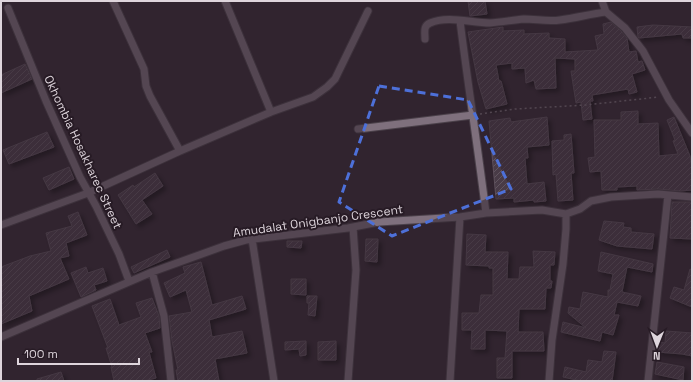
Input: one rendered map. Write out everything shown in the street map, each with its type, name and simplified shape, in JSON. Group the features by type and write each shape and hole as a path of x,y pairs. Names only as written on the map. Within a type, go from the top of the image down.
{"street":[{"path":"113,1 144,69 146,86 150,96 180,151"},
{"path":"602,1 606,12 625,28 643,51 667,96 692,133"},
{"path":"225,2 271,112"},
{"name":"Okhombia Hosakharec Street","path":"8,8 46,101 88,193 119,254 129,281"},
{"path":"1,225 88,193 271,112 313,97 335,79 368,12"},
{"path":"425,39 424,29 426,26 429,23 444,19 490,23 525,19 554,21 606,12"},
{"path":"460,21 486,213"},
{"path":"358,129 473,115"},
{"path":"549,381 552,340 563,264 566,214 580,209 591,202 611,197 668,195 692,197"},
{"path":"648,381 668,195"},
{"name":"Amudalat Onigbanjo Crescent","path":"1,337 152,272 224,246 252,239 353,227 379,222 460,217 486,213 542,210 566,214"},
{"path":"450,381 460,217"},
{"path":"348,381 356,270 353,227"},
{"path":"252,239 274,381"},
{"path":"152,272 164,316 171,381"}],"path":[{"path":"473,115 515,109 586,105 667,96"}],"highlighted area":[{"path":"379,86 468,100 511,189 392,236 339,202"}],"building":[{"path":"468,1 485,1 487,14 470,16"},
{"path":"611,22 627,38 629,52 636,51 638,62 642,61 645,70 632,74 637,92 629,94 628,89 592,95 593,101 590,101 592,119 583,120 581,102 576,103 571,71 575,71 575,59 555,58 556,88 536,89 534,80 526,83 525,68 512,69 512,63 496,65 499,81 501,81 507,104 486,109 478,82 468,32 503,27 503,31 524,30 524,34 549,33 549,38 565,39 565,52 598,50 595,36 604,34 603,24"},
{"path":"653,25 692,27 692,38 683,38 682,34 638,37 637,27"},
{"path":"25,64 32,79 1,93 1,75"},
{"path":"638,111 638,124 658,123 659,156 678,154 673,141 675,140 667,120 674,117 690,156 692,169 692,190 637,190 637,186 617,187 617,190 602,190 601,171 590,172 588,158 595,157 594,120 621,120 621,112"},
{"path":"547,117 549,145 527,147 528,158 525,158 527,184 544,182 546,201 534,202 534,200 514,202 514,198 496,199 489,121 510,118 511,122"},
{"path":"47,132 54,147 9,164 3,150"},
{"path":"571,134 574,173 571,173 573,200 558,201 556,174 553,175 552,141 564,140 564,135"},
{"path":"69,167 74,179 49,190 43,178"},
{"path":"155,173 163,186 142,200 152,214 136,224 118,195 133,185 134,187"},
{"path":"672,202 692,202 692,239 670,238"},
{"path":"78,212 87,235 66,243 69,256 60,258 69,279 29,296 32,311 1,324 1,267 30,256 51,251 46,233 72,226 68,216"},
{"path":"604,221 624,223 623,227 631,228 631,232 654,234 652,249 617,246 599,240"},
{"path":"467,234 486,235 485,252 508,252 507,279 519,279 520,267 534,267 533,251 555,252 554,265 550,265 550,281 552,281 551,288 546,288 545,309 519,309 518,332 543,332 544,351 512,351 512,378 497,378 497,358 505,358 507,331 485,330 485,349 471,349 472,330 462,330 462,313 479,313 481,295 493,295 493,268 489,268 489,266 466,265"},
{"path":"366,239 378,239 377,262 365,261"},
{"path":"287,241 302,241 301,248 287,247"},
{"path":"167,250 170,257 134,273 131,267"},
{"path":"601,252 653,264 652,272 627,267 622,292 641,296 638,306 617,302 614,315 619,315 613,335 602,332 600,341 561,332 563,322 586,328 568,313 569,307 580,309 583,292 608,297 608,290 610,290 613,274 598,271"},
{"path":"201,262 212,305 242,296 246,309 209,320 212,337 242,331 247,353 215,359 219,381 178,381 176,370 178,370 169,316 192,312 186,290 170,297 164,283 185,273 183,267"},
{"path":"86,267 88,273 103,268 107,281 94,285 96,290 81,297 71,273"},
{"path":"690,269 692,270 692,307 670,298 674,287 684,290"},
{"path":"291,279 306,279 306,295 291,294"},
{"path":"307,296 317,296 315,316 308,315 309,303 307,303"},
{"path":"152,298 159,316 160,328 145,333 152,352 149,352 156,378 144,381 114,381 112,367 106,348 108,348 92,306 110,299 119,325 141,317 136,303"},
{"path":"666,331 692,333 692,356 657,352 658,342 665,343"},
{"path":"306,341 306,355 300,356 299,349 285,350 285,342"},
{"path":"336,341 336,360 318,360 318,342"},
{"path":"604,351 616,352 612,381 581,381 563,377 565,367 586,372 588,360 602,362"},
{"path":"657,362 684,367 683,380 655,374"},
{"path":"61,372 64,381 37,381 37,379"}]}
